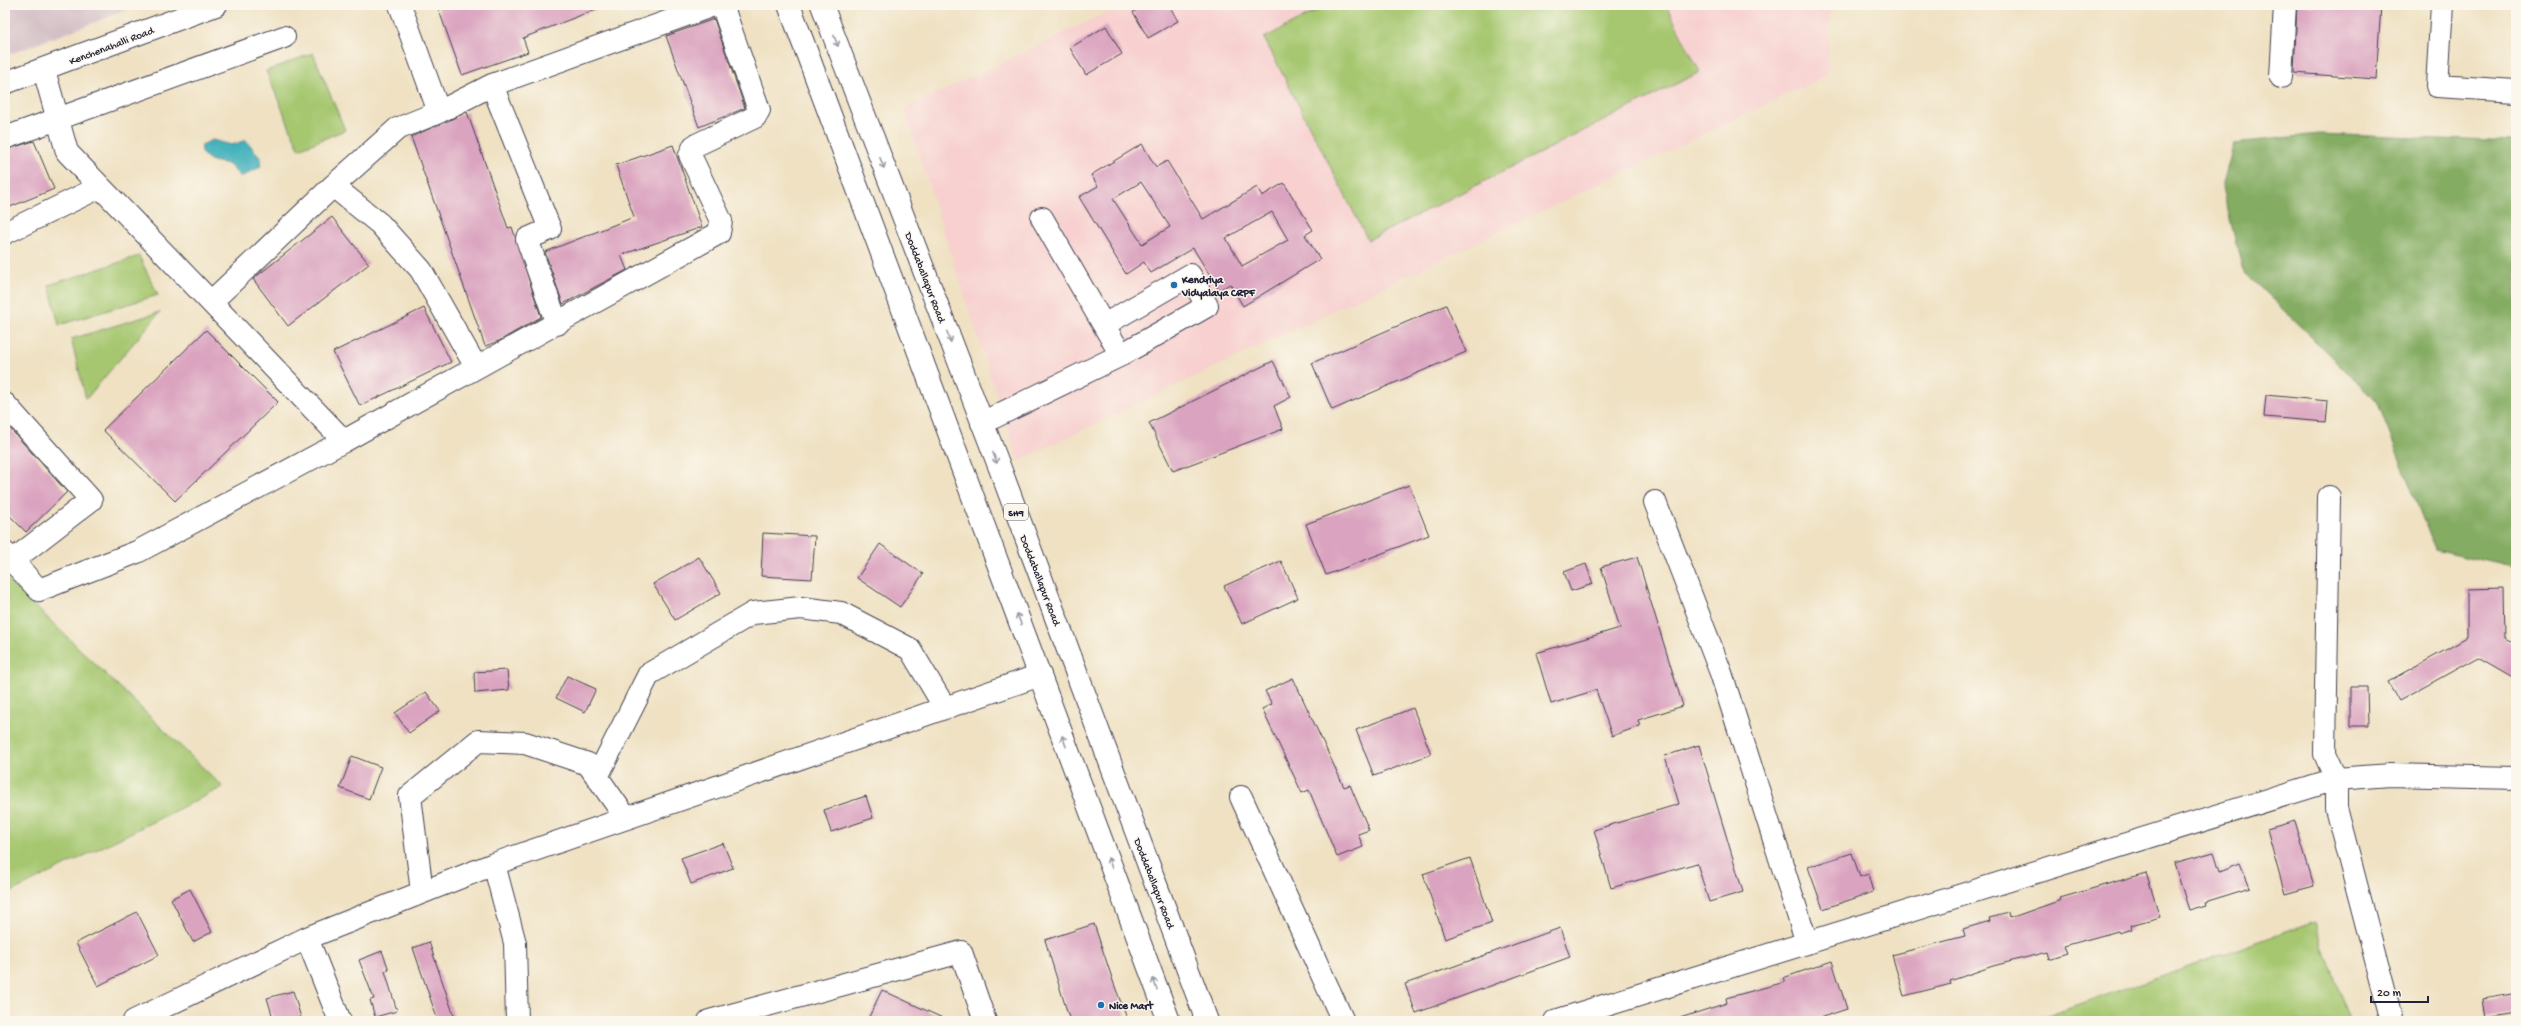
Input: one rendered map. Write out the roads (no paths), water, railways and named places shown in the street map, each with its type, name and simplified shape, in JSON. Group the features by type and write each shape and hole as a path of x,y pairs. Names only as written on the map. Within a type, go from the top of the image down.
{"main road":[{"name":"Kenchenahalli Road","path":"5,83 44,70 216,5"},
{"path":"400,5 439,112"},
{"path":"211,302 333,186 397,129 439,112 492,85 714,5"},
{"path":"5,404 91,500 9,557 39,590 137,552 344,441 476,367 557,324 719,233 721,221 690,155 694,146 755,116 759,110 722,5"},
{"path":"790,5 1169,1021"},
{"name":"Doddaballapur Road","path":"822,5 982,423 1207,1021"},
{"path":"2281,77 2285,5"},
{"path":"2442,5 2437,86 2516,91"},
{"path":"5,138 284,37"},
{"path":"44,70 67,152 344,441"},
{"path":"492,85 550,229 527,239 557,324"},
{"path":"333,186 380,224 421,270 476,367"},
{"path":"5,233 100,187"},
{"path":"1042,218 1121,355"},
{"path":"982,423 1121,355 1207,306 1190,276 1104,325"},
{"path":"2329,497 2325,754 2336,779 2336,808 2392,1021"},
{"path":"1655,502 1721,673 1807,943"},
{"path":"597,777 649,674 753,613 801,608 842,613 910,649 945,708"},
{"path":"134,1021 307,938 494,864 1040,675"},
{"path":"422,892 410,796 478,741 525,743 588,764 626,818"},
{"path":"1555,1021 2336,779 2390,775 2516,778"},
{"path":"1241,797 1343,1021"},
{"path":"494,864 515,943 517,1021"},
{"path":"307,938 340,1021"},
{"path":"709,1021 962,952 985,1021"}],"water":[{"path":"212,140 232,145 246,140 261,159 260,167 241,177 228,164 212,161 201,153 202,145"}],"place":[{"name":"Kendriya Vidyalaya CRPF","path":"1174,285"},
{"name":"Nice Mart","path":"1101,1005"}]}
